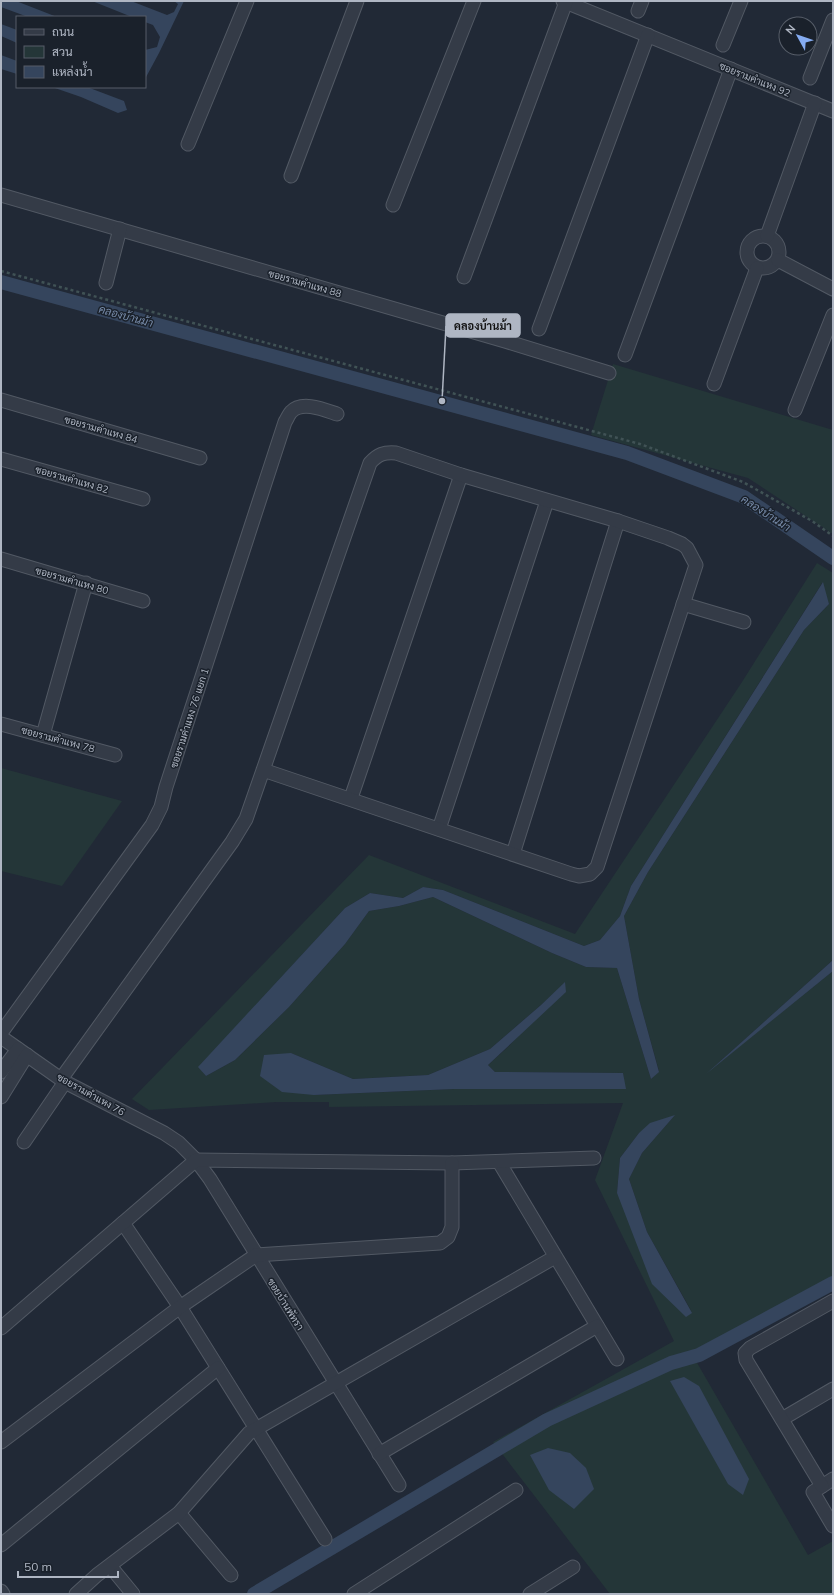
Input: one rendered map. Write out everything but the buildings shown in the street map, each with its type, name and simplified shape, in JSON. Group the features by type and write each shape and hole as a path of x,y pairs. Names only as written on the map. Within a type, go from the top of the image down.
{"street":[{"path":"188,144 247,1"},
{"path":"291,176 357,1"},
{"path":"393,205 474,1"},
{"path":"723,45 741,1"},
{"path":"464,277 565,2"},
{"name":"ซอยรามคําแหง 92","path":"565,2 833,111"},
{"path":"810,78 833,20"},
{"path":"539,329 648,35"},
{"path":"625,355 731,69"},
{"path":"767,236 815,103"},
{"name":"ซอยรามคำแหง 88","path":"1,195 536,350 609,373"},
{"path":"106,283 120,229"},
{"path":"767,236 778,245 780,255 778,260 771,267 766,269 757,268 749,260 747,250 749,245 756,238 767,236"},
{"path":"778,260 833,289"},
{"path":"714,384 757,268"},
{"path":"795,410 833,315"},
{"name":"ซอยรามคำแหง 84","path":"1,400 200,458"},
{"name":"ซอยรามคำแหง 76 แยก 1","path":"1,1033 152,825 161,808 169,779 285,422 291,412 304,407 315,407 337,414"},
{"path":"24,1142 63,1080 232,842 246,819 370,463 377,456 386,452 396,453 461,475 618,521 668,538 682,544 687,548 696,565 597,867 590,874 579,876 351,798 264,770"},
{"name":"ซอยรามคำแหง 82","path":"1,459 143,499"},
{"path":"351,798 461,475"},
{"path":"439,829 547,501"},
{"path":"513,854 618,521"},
{"name":"ซอยรามคำแหง 80","path":"1,559 143,601"},
{"path":"43,735 86,583"},
{"path":"683,604 744,622"},
{"name":"ซอยรามคำแหง 78","path":"1,724 115,755"},
{"name":"ซอยรามคำแหง 76","path":"1,1037 63,1080 164,1133"},
{"path":"1,1072 22,1052"},
{"path":"1,1097 22,1052"},
{"name":"ซอยบ้านพัทรา","path":"164,1133 179,1143 196,1160 210,1179 399,1485"},
{"path":"1,1328 196,1160 499,1162 594,1158"},
{"path":"1,1442 180,1307 256,1255 440,1243 448,1237 452,1227 452,1162"},
{"path":"499,1162 617,1360"},
{"path":"124,1222 180,1307 325,1539"},
{"path":"76,1594 179,1513 249,1433 555,1257"},
{"path":"833,1301 750,1348 745,1353 746,1360 782,1419 828,1482 812,1492 833,1526"},
{"path":"380,1454 596,1326"},
{"path":"1,1544 218,1368"},
{"path":"782,1419 833,1389"},
{"path":"354,1594 516,1490"},
{"path":"179,1513 231,1575"},
{"path":"110,1566 133,1594"},
{"path":"530,1594 573,1567"}],"path":[{"path":"1,270 640,444 743,482 812,521 833,536"}],"green space":[{"path":"613,364 833,430 833,534 748,478 591,435"},
{"path":"817,563 833,573 833,960 715,1066 833,971 833,1278 694,1352 696,1361 808,1555 833,1541 833,1594 610,1594 493,1442 674,1341 595,1180 623,1103 329,1107 329,1102 276,1102 149,1110 132,1099 369,855 575,934 742,682","holes":["822,583 829,604 804,630 648,872 624,916 639,999 659,1071 651,1079 617,968 586,967 552,953 433,897 399,906 369,911 345,944 289,1007 235,1060 206,1076 199,1067 345,908 370,893 403,898 423,887 443,890 584,946 600,940 620,916 631,886","565,983 509,1046 488,1065 495,1072 623,1073 625,1089 454,1089 314,1095 291,1053 353,1079 428,1075 490,1049","674,1116 642,1153 629,1179 647,1232 692,1312 617,1193 620,1158 639,1133"]},
{"path":"1,768 122,801 62,886 1,871"}],"water":[{"path":"1,1 16,1 54,16 25,16 1,7"},
{"path":"92,1 131,1 167,15 174,12 178,4 174,1 184,1 146,77 146,50 157,47 160,37 153,25 146,22 146,16 130,16"},
{"path":"1,24 16,30 16,43 1,36"},
{"path":"1,55 16,61 16,74 1,69"},
{"path":"55,88 90,88 124,101 127,110 118,113 81,97"},
{"path":"823,582 829,604 804,630 648,872 624,916 639,999 659,1072 651,1079 617,968 586,967 552,953 433,897 399,906 369,911 345,944 289,1007 235,1060 206,1076 198,1067 345,908 370,893 403,898 423,887 443,890 584,946 600,940 620,916 631,886"},
{"path":"833,960 833,971 706,1074"},
{"path":"565,982 566,992 488,1065 495,1072 623,1073 626,1089 454,1089 314,1095 282,1092 260,1076 264,1055 291,1053 353,1079 428,1075 490,1049"},
{"path":"675,1115 642,1153 629,1179 647,1232 692,1313 686,1317 652,1284 617,1193 620,1158 639,1133 650,1123"},
{"path":"684,1377 699,1386 749,1479 743,1495 728,1484 670,1381"},
{"path":"548,1448 570,1453 586,1468 594,1489 574,1509 549,1490 530,1455"}],"waterway":[{"name":"คลองบ้านม้า","path":"1,282 627,453 744,497 833,558"},
{"path":"254,1594 547,1420 671,1363 699,1355 833,1283"}],"place":[{"name":"คลองบ้านม้า","path":"442,401"}]}
